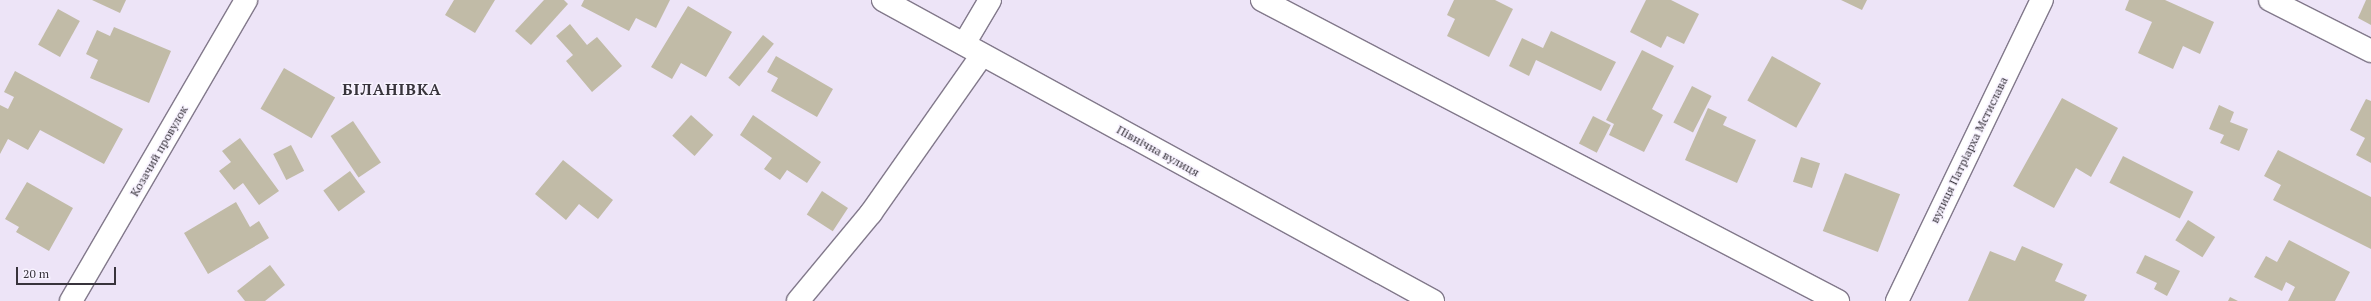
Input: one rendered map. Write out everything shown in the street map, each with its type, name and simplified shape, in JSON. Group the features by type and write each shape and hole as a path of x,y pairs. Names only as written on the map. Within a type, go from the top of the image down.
{"street":[{"name":"Козачий провулок","path":"71,301 246,0"},
{"name":"Північна вулиця","path":"883,0 1433,301"},
{"path":"798,301 870,213 973,50 990,0"},
{"path":"1262,0 1838,301"},
{"name":"вулиця Патріарха Мстислава","path":"1897,301 2042,0"},
{"path":"2270,0 2371,51"}],"building":[{"path":"92,0 126,0 120,13"},
{"path":"454,0 495,0 475,33 445,15"},
{"path":"544,0 564,0 568,4 531,45 515,31"},
{"path":"584,0 670,0 656,28 636,18 629,31 581,6"},
{"path":"1454,0 1495,0 1513,9 1489,57 1447,36 1455,19 1447,15"},
{"path":"1646,0 1671,0 1699,14 1684,44 1667,36 1661,48 1630,32"},
{"path":"1841,0 1867,0 1862,10"},
{"path":"2129,0 2165,0 2214,22 2200,54 2183,46 2173,69 2138,53 2152,22 2125,10"},
{"path":"2366,0 2371,0 2371,25 2358,18"},
{"path":"688,6 732,32 706,77 681,63 672,79 651,67"},
{"path":"58,9 80,21 60,57 38,45"},
{"path":"570,24 587,45 597,37 622,66 592,92 566,61 573,55 556,36"},
{"path":"114,27 171,51 149,103 90,78 98,60 86,54 97,30 110,36"},
{"path":"1551,31 1616,62 1601,91 1536,60 1529,76 1509,66 1522,38 1543,48"},
{"path":"763,35 774,44 739,87 728,78"},
{"path":"1642,50 1674,66 1652,109 1663,115 1644,152 1609,135 1614,124 1606,120"},
{"path":"776,56 833,89 817,117 771,91 778,78 767,72"},
{"path":"1772,56 1821,83 1796,128 1747,101"},
{"path":"284,68 335,98 312,138 260,109"},
{"path":"15,71 123,129 104,164 40,130 28,150 8,139 0,154 0,105 8,109 14,97 4,92"},
{"path":"1692,86 1712,96 1693,133 1673,123"},
{"path":"2062,98 2118,128 2091,177 2076,168 2054,208 2013,186"},
{"path":"2366,99 2371,101 2371,163 2356,155 2365,138 2350,130"},
{"path":"2219,105 2234,112 2230,122 2248,129 2239,151 2220,143 2224,135 2209,129"},
{"path":"1708,108 1727,117 1723,125 1756,140 1737,183 1685,160"},
{"path":"691,115 713,135 695,156 672,136"},
{"path":"753,115 821,162 807,183 787,170 780,180 764,169 772,158 740,135"},
{"path":"1593,116 1611,125 1597,153 1579,144"},
{"path":"353,121 381,162 359,178 331,136"},
{"path":"240,138 279,191 259,205 243,183 234,190 219,171 231,162 222,151"},
{"path":"291,145 304,171 286,180 273,154"},
{"path":"2278,150 2371,197 2371,249 2273,200 2281,185 2264,176"},
{"path":"2123,156 2193,192 2180,219 2109,183"},
{"path":"1801,157 1820,163 1812,188 1793,182"},
{"path":"563,160 613,200 598,219 579,204 566,220 535,194"},
{"path":"350,171 365,192 339,211 323,190"},
{"path":"1845,173 1900,194 1878,252 1823,231"},
{"path":"27,182 73,208 49,251 16,232 19,227 5,219"},
{"path":"822,191 848,208 833,231 807,214"},
{"path":"236,202 250,227 259,221 269,238 208,274 184,233"},
{"path":"2188,220 2215,237 2202,257 2175,240"},
{"path":"2289,240 2350,272 2335,301 2288,301 2295,287 2286,282 2282,291 2254,277 2266,256 2277,262"},
{"path":"2022,246 2063,264 2055,281 2087,295 2084,301 1968,301 1990,251 2015,261"},
{"path":"2145,255 2180,271 2167,296 2154,289 2157,283 2136,273"},
{"path":"270,265 285,285 265,301 245,301 237,291"},
{"path":"2230,297 2238,301 2228,301"}],"district":[{"name":"БІЛАНІВКА","path":"392,89"}]}
